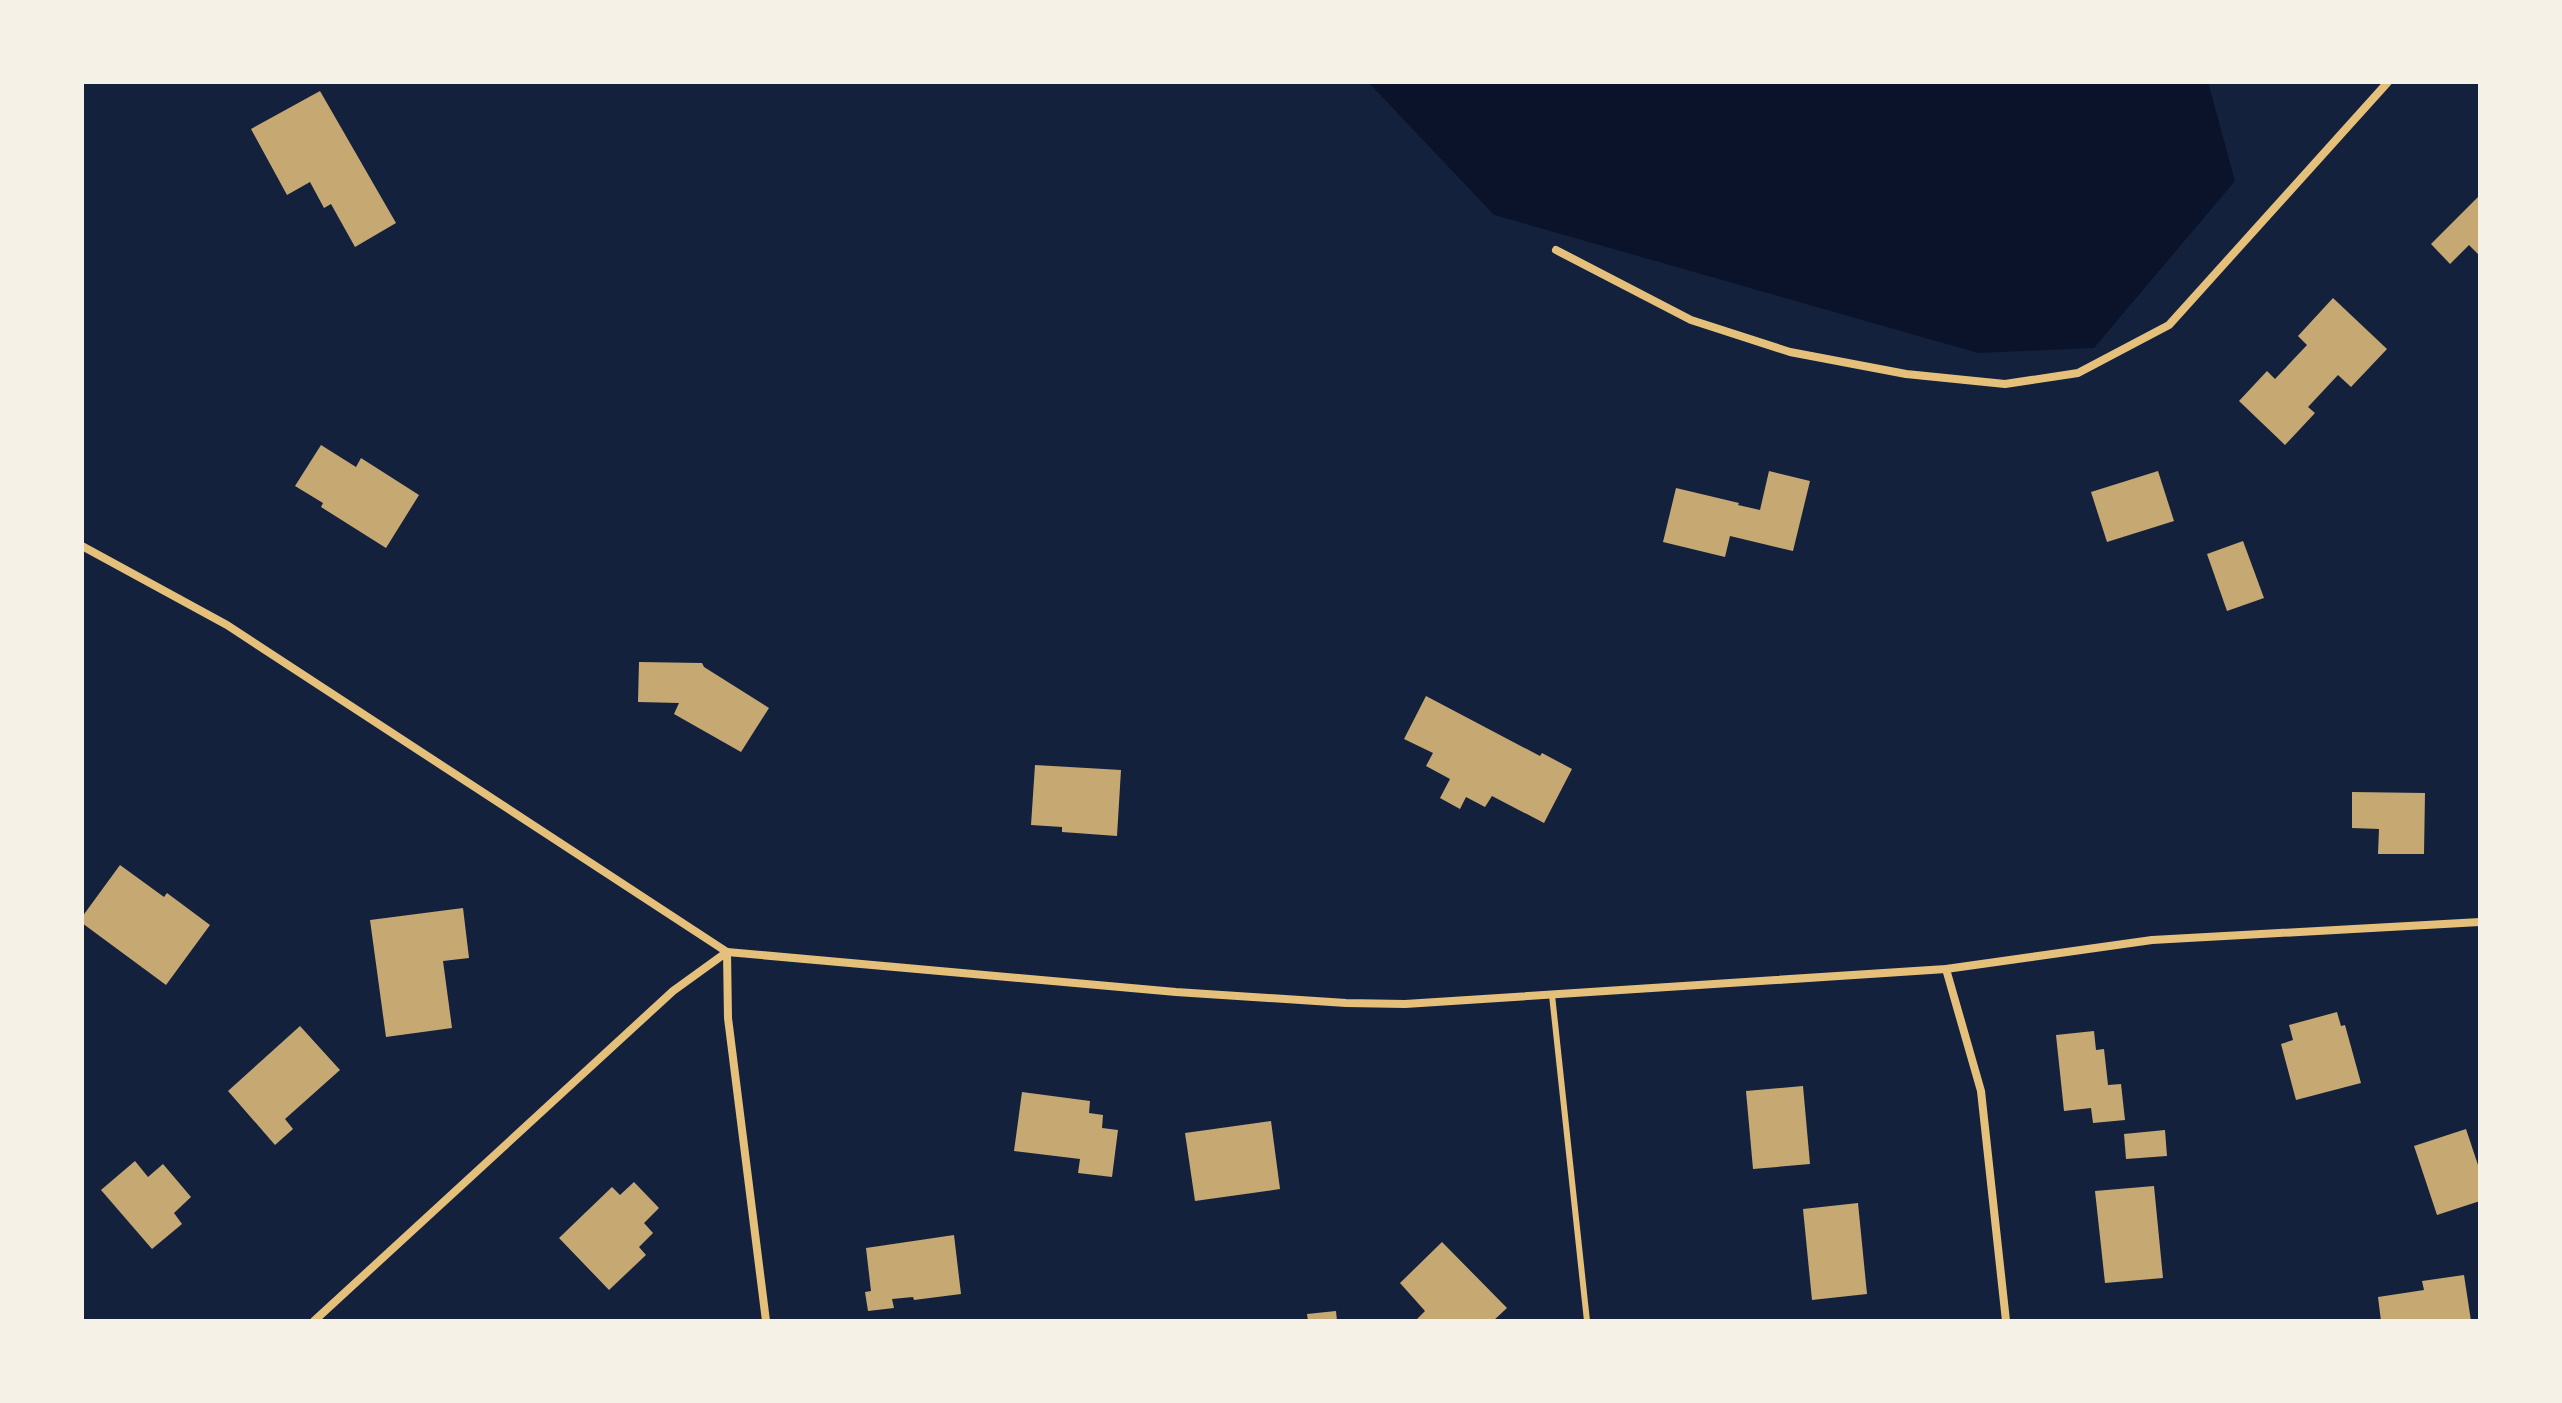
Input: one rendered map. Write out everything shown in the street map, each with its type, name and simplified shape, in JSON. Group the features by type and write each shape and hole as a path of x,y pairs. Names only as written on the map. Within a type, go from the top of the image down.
{"street":[{"path":"1556,250 1691,320 1790,352 1906,374 2005,384 2078,373 2169,325 2388,82"},
{"path":"82,546 227,625 727,952 1176,992 1405,1004 1946,969 2152,940 2480,922"},
{"path":"314,1321 673,991 727,952"},
{"path":"727,952 728,1018 766,1321"},
{"path":"1946,969 1981,1091 2006,1321"}],"lane":[{"path":"1552,995 1587,1321"}],"water":[{"path":"1368,82 2208,82 2235,181 2094,348 1978,353 1494,215"}],"building":[{"path":"320,91 396,223 355,247 331,204 324,208 310,182 287,195 251,129"},
{"path":"2480,195 2480,256 2469,245 2450,264 2431,244"},
{"path":"2333,298 2387,349 2351,387 2338,375 2308,407 2315,413 2285,445 2239,401 2267,371 2275,379 2307,345 2298,336"},
{"path":"321,445 356,467 361,458 419,495 386,548 321,507 323,503 295,486"},
{"path":"1769,471 1810,481 1793,551 1730,536 1725,557 1663,542 1676,488 1760,510"},
{"path":"2158,471 2174,521 2107,542 2091,492"},
{"path":"2243,541 2264,598 2227,611 2207,554"},
{"path":"639,662 702,663 769,708 741,752 674,714 679,703 638,702"},
{"path":"1426,696 1540,756 1542,753 1572,769 1544,823 1492,796 1485,807 1466,797 1460,809 1440,798 1450,779 1426,766 1433,753 1404,739"},
{"path":"1035,765 1121,770 1117,836 1062,832 1062,827 1031,825"},
{"path":"2352,792 2425,793 2424,854 2378,854 2379,829 2352,828"},
{"path":"120,865 164,897 167,893 210,925 166,985 82,923 82,917"},
{"path":"463,908 469,958 443,961 452,1028 386,1037 370,920"},
{"path":"2337,1012 2341,1026 2345,1025 2361,1083 2296,1100 2281,1044 2293,1040 2289,1025"},
{"path":"300,1026 340,1070 285,1119 293,1129 275,1145 228,1091"},
{"path":"2094,1031 2096,1050 2104,1049 2108,1085 2121,1084 2125,1120 2093,1123 2091,1108 2064,1111 2056,1035"},
{"path":"1803,1086 1810,1164 1753,1169 1746,1091"},
{"path":"1022,1092 1090,1101 1089,1113 1103,1115 1102,1128 1118,1130 1112,1177 1078,1173 1080,1159 1014,1151"},
{"path":"1271,1121 1280,1189 1195,1201 1185,1133"},
{"path":"2466,1129 2480,1171 2480,1201 2437,1215 2414,1146"},
{"path":"2165,1130 2167,1156 2126,1159 2124,1134"},
{"path":"135,1161 148,1177 163,1164 191,1197 174,1213 182,1224 152,1249 101,1190"},
{"path":"634,1182 659,1208 644,1223 653,1233 639,1247 646,1255 609,1290 559,1238 612,1187 620,1195"},
{"path":"2154,1186 2163,1278 2105,1283 2095,1191"},
{"path":"1858,1203 1867,1294 1812,1300 1803,1209"},
{"path":"954,1235 961,1294 914,1300 913,1297 892,1299 894,1308 868,1311 865,1292 871,1291 866,1248"},
{"path":"1442,1242 1507,1308 1493,1321 1415,1321 1425,1311 1400,1283"},
{"path":"2464,1275 2471,1321 2381,1321 2378,1297 2424,1290 2422,1281"},
{"path":"1336,1311 1337,1321 1308,1321 1307,1314"}]}
